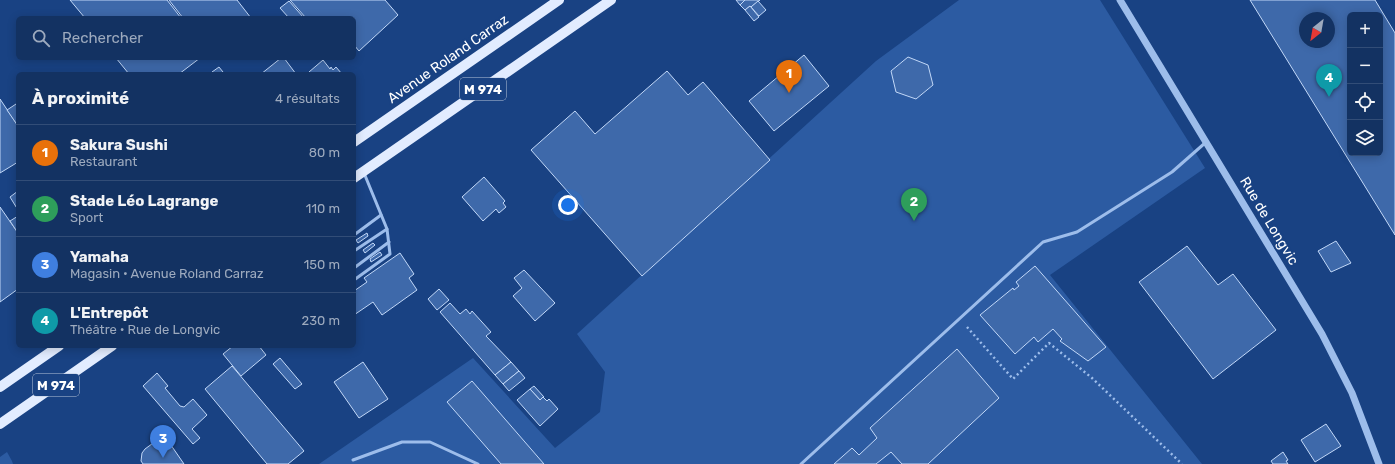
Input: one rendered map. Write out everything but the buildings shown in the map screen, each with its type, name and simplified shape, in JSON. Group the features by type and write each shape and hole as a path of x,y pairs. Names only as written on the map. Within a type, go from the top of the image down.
{"main road":[{"name":"Avenue Roland Carraz","path":"356,141 559,0"},
{"name":"M 974","path":"356,177 611,0"},
{"name":"M 974","path":"0,387 56,348"},
{"name":"M 974","path":"0,424 109,348"}],"street":[{"name":"Rue de Longvic","path":"1120,0 1205,143 1322,334 1352,393 1379,464"}],"lane":[{"path":"801,464 1043,242 1077,232 1172,172 1205,143"},
{"path":"356,279 390,254 387,229 363,172"},
{"path":"356,234 381,216"},
{"path":"356,250 387,229"},
{"path":"356,267 389,242"},
{"path":"353,460 402,442 430,442 478,464"}],"path":[{"path":"959,318 1013,379 1049,342 1092,378 1182,464"}],"shaded area":[{"path":"959,0 1100,0 1205,168 1050,275 1202,464 319,464 473,358 555,448 600,412 605,372 577,334 876,61"},
{"path":"7,452 13,464 0,464 0,457"}],"place":[{"name":"Sakura Sushi","path":"789,93"},
{"name":"L'Entrepôt","path":"1329,97"},
{"name":"Stade Léo Lagrange","path":"914,221"},
{"name":"Yamaha","path":"163,458"}]}
